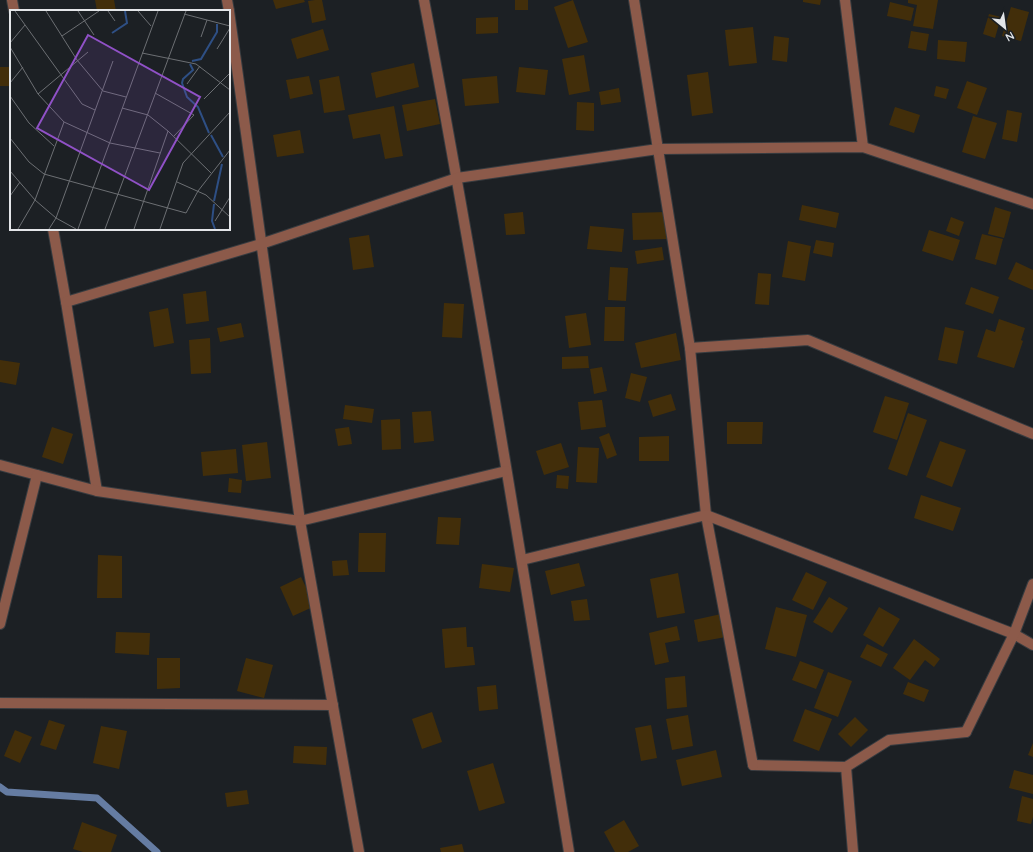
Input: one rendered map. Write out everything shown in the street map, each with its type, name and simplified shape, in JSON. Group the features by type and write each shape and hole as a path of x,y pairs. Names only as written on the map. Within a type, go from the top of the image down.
{"street":[{"path":"12,0 14,10"},
{"path":"227,0 229,10"},
{"path":"424,0 457,178 522,560 569,852"},
{"path":"634,0 690,348 706,515 754,765 846,767 889,740 966,732 1014,634 1033,584"},
{"path":"844,0 863,147"},
{"path":"230,18 300,521 359,852"},
{"path":"66,302 261,244 457,178 658,149 863,147 1033,204"},
{"path":"53,230 97,491"},
{"path":"690,348 808,340 1033,434"},
{"path":"0,465 97,491 300,521 506,471"},
{"path":"0,624 37,475"},
{"path":"522,560 706,515 1014,634 1033,645"},
{"path":"0,703 333,705"},
{"path":"846,767 853,852"}],"building":[{"path":"95,0 114,0 116,10 97,10"},
{"path":"273,0 304,0 305,2 276,9"},
{"path":"322,0 326,20 312,23 308,1"},
{"path":"515,0 528,0 528,10 515,10"},
{"path":"573,0 588,42 568,48 554,7"},
{"path":"803,0 821,0 820,5 803,2"},
{"path":"908,0 938,0 933,29 913,26 917,5 908,3"},
{"path":"890,2 914,8 911,21 887,16"},
{"path":"1011,7 1029,12 1021,41 1002,36"},
{"path":"989,14 1001,17 995,38 983,34"},
{"path":"498,17 498,33 476,34 476,18"},
{"path":"753,27 757,63 729,66 725,30"},
{"path":"323,29 329,50 297,59 291,39"},
{"path":"911,31 929,34 926,51 908,48"},
{"path":"774,36 789,38 787,62 772,60"},
{"path":"938,40 967,42 965,62 937,59"},
{"path":"584,55 590,91 569,95 562,59"},
{"path":"414,63 419,87 376,98 371,73"},
{"path":"0,67 9,67 9,86 0,86"},
{"path":"519,67 548,70 545,95 516,92"},
{"path":"708,72 713,113 692,116 687,75"},
{"path":"309,76 313,94 290,99 286,80"},
{"path":"339,76 345,110 324,113 319,80"},
{"path":"497,76 499,103 465,106 462,79"},
{"path":"967,81 987,88 977,115 957,108"},
{"path":"936,86 949,89 946,99 934,96"},
{"path":"619,88 621,102 601,105 599,92"},
{"path":"435,99 440,124 407,131 402,105"},
{"path":"577,102 594,103 594,131 576,130"},
{"path":"394,106 403,156 385,159 380,134 353,139 348,115"},
{"path":"895,107 920,115 914,133 889,125"},
{"path":"1007,110 1022,113 1017,142 1002,139"},
{"path":"973,116 997,123 985,159 962,152"},
{"path":"300,130 304,153 277,157 273,135"},
{"path":"802,205 839,213 836,228 799,220"},
{"path":"995,207 1011,212 1004,238 988,234"},
{"path":"523,212 525,234 506,235 504,214"},
{"path":"666,212 667,239 633,240 632,213"},
{"path":"951,217 964,222 959,236 946,231"},
{"path":"590,226 624,229 622,252 587,249"},
{"path":"929,230 960,240 953,261 922,251"},
{"path":"982,234 1003,239 996,265 975,259"},
{"path":"369,235 374,267 353,270 349,238"},
{"path":"816,240 834,243 832,257 813,253"},
{"path":"788,241 811,246 805,281 782,277"},
{"path":"662,247 664,260 637,264 635,251"},
{"path":"1016,262 1033,270 1033,290 1008,279"},
{"path":"610,267 628,268 626,301 608,300"},
{"path":"758,273 771,274 769,305 755,304"},
{"path":"971,287 999,297 993,314 965,304"},
{"path":"206,291 209,321 186,324 183,294"},
{"path":"444,303 464,304 462,338 442,337"},
{"path":"605,307 625,307 624,341 604,341"},
{"path":"168,308 174,343 154,347 149,312"},
{"path":"586,313 591,345 569,348 565,316"},
{"path":"999,319 1025,328 1021,340 1023,341 1014,368 977,357 986,329 995,332"},
{"path":"241,323 244,337 220,342 217,328"},
{"path":"945,327 964,331 957,364 938,360"},
{"path":"676,333 681,360 641,368 635,343"},
{"path":"210,338 211,373 191,374 189,340"},
{"path":"588,356 589,368 562,369 562,357"},
{"path":"0,360 20,363 16,385 0,382"},
{"path":"602,367 607,391 594,394 590,369"},
{"path":"631,373 647,377 640,402 625,398"},
{"path":"671,394 676,410 653,417 648,401"},
{"path":"885,396 909,403 897,440 873,432"},
{"path":"602,400 606,427 581,430 578,402"},
{"path":"345,405 374,409 372,423 343,419"},
{"path":"431,411 434,441 414,443 412,412"},
{"path":"908,413 927,420 907,476 888,469"},
{"path":"400,419 401,449 382,450 381,420"},
{"path":"727,422 763,422 762,444 727,444"},
{"path":"52,427 73,434 63,464 42,457"},
{"path":"349,427 352,444 338,446 335,429"},
{"path":"609,433 617,455 607,459 599,437"},
{"path":"669,436 669,461 639,461 639,437"},
{"path":"940,441 966,450 952,487 926,477"},
{"path":"267,442 271,478 246,481 242,445"},
{"path":"561,443 569,467 544,475 536,451"},
{"path":"578,447 599,448 597,483 576,482"},
{"path":"236,449 238,473 203,476 201,452"},
{"path":"557,475 569,476 568,489 556,488"},
{"path":"229,478 242,480 241,493 228,492"},
{"path":"921,495 961,508 953,531 914,518"},
{"path":"438,517 461,518 459,545 436,544"},
{"path":"359,533 386,533 385,572 358,572"},
{"path":"98,555 122,556 122,598 97,598"},
{"path":"347,560 349,575 333,576 332,561"},
{"path":"579,563 585,586 551,595 545,571"},
{"path":"482,564 514,568 510,592 479,588"},
{"path":"806,572 827,582 813,610 792,600"},
{"path":"678,573 685,613 657,618 650,579"},
{"path":"301,577 315,606 293,616 280,587"},
{"path":"829,597 848,608 832,633 813,622"},
{"path":"587,599 590,620 574,621 571,601"},
{"path":"776,607 807,615 796,657 765,649"},
{"path":"879,607 900,619 883,647 863,635"},
{"path":"721,614 726,637 698,642 694,620"},
{"path":"677,626 680,640 665,643 669,662 655,665 649,633"},
{"path":"466,627 467,647 473,647 475,665 445,668 442,629"},
{"path":"116,632 150,633 149,655 115,653"},
{"path":"914,639 940,659 934,667 925,660 910,680 893,668"},
{"path":"867,644 888,654 881,667 860,657"},
{"path":"157,658 180,658 180,688 157,689"},
{"path":"246,658 273,665 264,698 237,691"},
{"path":"800,661 824,670 816,689 792,680"},
{"path":"828,672 852,681 838,717 814,708"},
{"path":"685,676 687,707 667,709 665,678"},
{"path":"908,682 929,690 924,702 903,694"},
{"path":"496,685 498,709 479,711 477,687"},
{"path":"805,709 832,719 819,751 793,741"},
{"path":"432,712 442,742 422,749 412,719"},
{"path":"688,715 693,746 672,750 666,719"},
{"path":"855,717 868,730 851,747 838,734"},
{"path":"49,720 65,725 56,750 40,745"},
{"path":"651,725 657,758 641,761 635,728"},
{"path":"101,726 127,731 119,769 93,763"},
{"path":"15,730 32,737 20,763 4,756"},
{"path":"1033,743 1033,757 1028,755"},
{"path":"294,746 327,747 326,765 293,763"},
{"path":"716,750 722,777 682,786 676,760"},
{"path":"493,763 505,803 479,811 467,771"},
{"path":"1014,770 1033,775 1033,794 1009,788"},
{"path":"247,790 249,804 227,807 225,793"},
{"path":"1022,796 1033,799 1033,817 1031,824 1017,821"},
{"path":"624,820 639,846 628,852 615,852 604,832"},
{"path":"82,822 117,835 111,852 83,852 73,849"},
{"path":"462,844 464,852 441,852 440,848"}],"waterway":[{"path":"0,787 7,792 97,798 157,852"}]}
